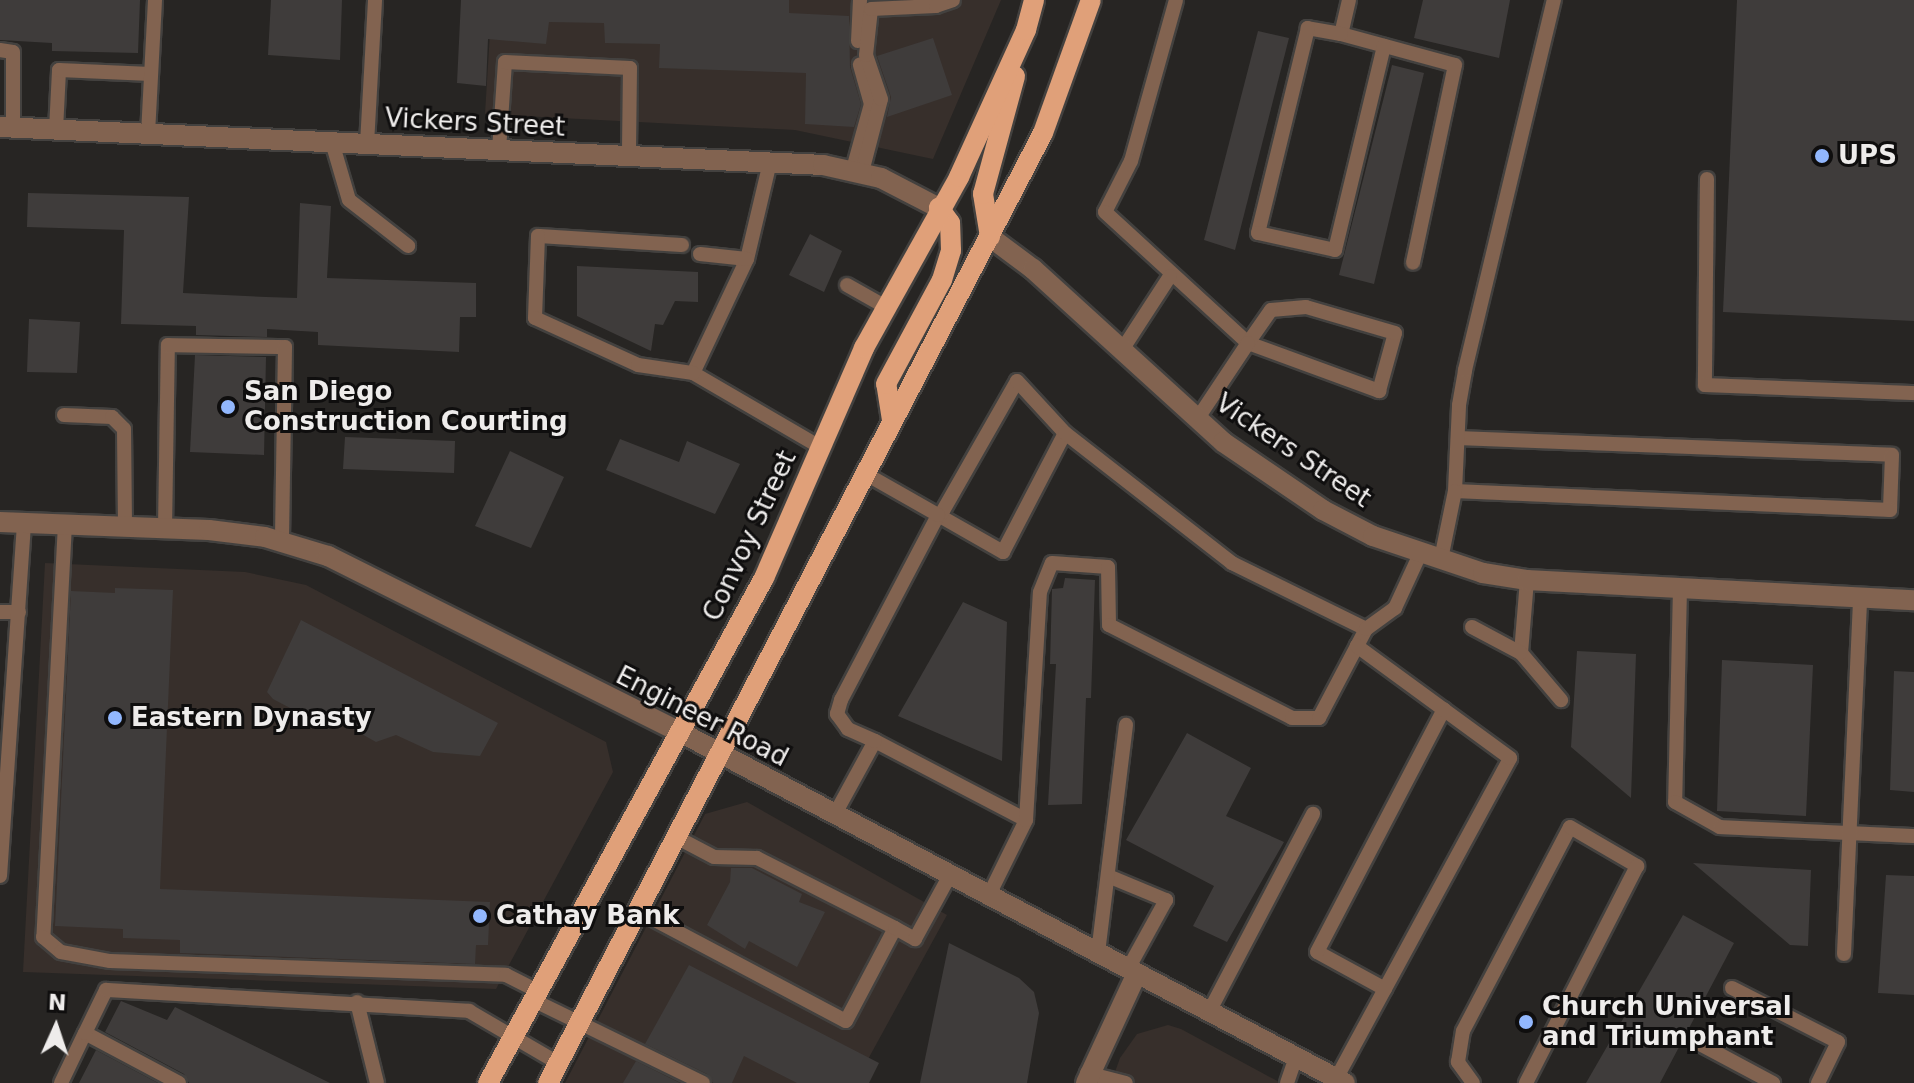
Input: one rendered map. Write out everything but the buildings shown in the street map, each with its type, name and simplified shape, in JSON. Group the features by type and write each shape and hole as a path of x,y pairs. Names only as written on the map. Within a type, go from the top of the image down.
{"main road":[{"name":"Convoy Street","path":"488,1083 764,578 820,447 886,307 939,208 1026,30 1034,0"},
{"path":"548,1083 1043,133 1091,0"},
{"path":"990,237 983,194 1026,30"},
{"path":"892,420 886,384 942,280 951,250 950,223 939,208"}],"street":[{"name":"Vickers Street","path":"7,128 770,162 858,171 939,208"},
{"name":"Vickers Street","path":"990,237 1198,418 1323,510 1373,536 1441,559 1527,580 1914,600"},
{"name":"Engineer Road","path":"0,522 215,530 282,544 347,563 568,680 678,731 1340,1081"},
{"path":"1087,1078 1132,971"}],"lane":[{"path":"148,134 155,0"},
{"path":"367,144 375,0"},
{"path":"858,171 871,104 857,52 860,0"},
{"path":"858,171 881,99 866,55 871,9 936,6 953,0"},
{"path":"1176,0 1131,161 1105,212 1170,276 1248,343 1379,391 1395,333 1306,307 1271,310 1248,343 1198,418"},
{"path":"1341,34 1349,0"},
{"path":"1441,559 1455,491 1458,438 1473,331 1554,0"},
{"path":"1384,46 1335,250 1258,233 1308,28 1341,34 1455,65 1413,263"},
{"path":"0,50 13,52 7,128"},
{"path":"499,150 505,62 536,63 630,68 629,156"},
{"path":"56,130 59,70 151,74"},
{"path":"332,142 349,200 408,246"},
{"path":"693,373 747,259 770,162"},
{"path":"1707,179 1705,385 1914,393"},
{"path":"682,245 538,236 535,318 638,365 693,373 820,447"},
{"path":"700,254 747,259"},
{"path":"1122,350 1170,276"},
{"path":"847,285 886,307"},
{"path":"165,528 168,345 285,347 282,544"},
{"path":"1026,820 848,729 837,714 841,700 939,516 1017,381 1065,433 1232,563 1366,629"},
{"path":"64,415 112,417 124,429 125,527"},
{"path":"864,473 1003,552 1065,433"},
{"path":"1455,491 1890,510 1892,455 1458,438"},
{"path":"0,876 24,523"},
{"path":"65,524 43,937 61,952 110,961 506,975 580,1022 703,1083"},
{"path":"989,895 1026,820 1040,592 1052,563 1108,567 1109,625 1292,718 1319,718 1366,629 1395,608 1421,552"},
{"path":"1521,653 1527,580"},
{"path":"1680,588 1675,802 1720,827 1914,836"},
{"path":"1844,954 1860,597"},
{"path":"0,612 19,612"},
{"path":"1472,627 1521,653 1561,700"},
{"path":"1340,1081 1385,989 1510,758 1357,646"},
{"path":"1385,989 1317,952 1444,709"},
{"path":"1098,953 1126,725"},
{"path":"835,814 875,741"},
{"path":"1209,1012 1313,814"},
{"path":"1473,1083 1458,1062 1463,1031 1570,827 1637,866 1526,1083"},
{"path":"676,837 714,857 757,858 915,939 950,875"},
{"path":"1108,876 1166,900 1132,971"},
{"path":"638,911 846,1021 895,928"},
{"path":"1732,988 1838,1042 1818,1083"},
{"path":"61,1083 106,990 357,1002 469,1011 512,1039 558,1063"},
{"path":"357,1002 377,1083"},
{"path":"85,1033 179,1083"},
{"path":"1700,1044 1773,1083"},
{"path":"1287,1083 1296,1057"},
{"path":"1087,1078 1126,1083"}],"shaded area":[{"path":"492,0 1001,0 933,159 795,130 485,114"},
{"path":"45,563 245,572 306,585 606,742 613,772 496,989 23,972"},
{"path":"747,802 947,915 855,1083 565,1083 705,814"},
{"path":"1168,1025 1281,1083 1111,1083 1120,1058 1137,1034"}],"place":[{"name":"UPS","path":"1822,156"},
{"name":"San Diego Construction Courting","path":"228,407"},
{"name":"Eastern Dynasty","path":"115,718"},
{"name":"Cathay Bank","path":"480,916"},
{"name":"Church Universal and Triumphant","path":"1526,1022"}]}
